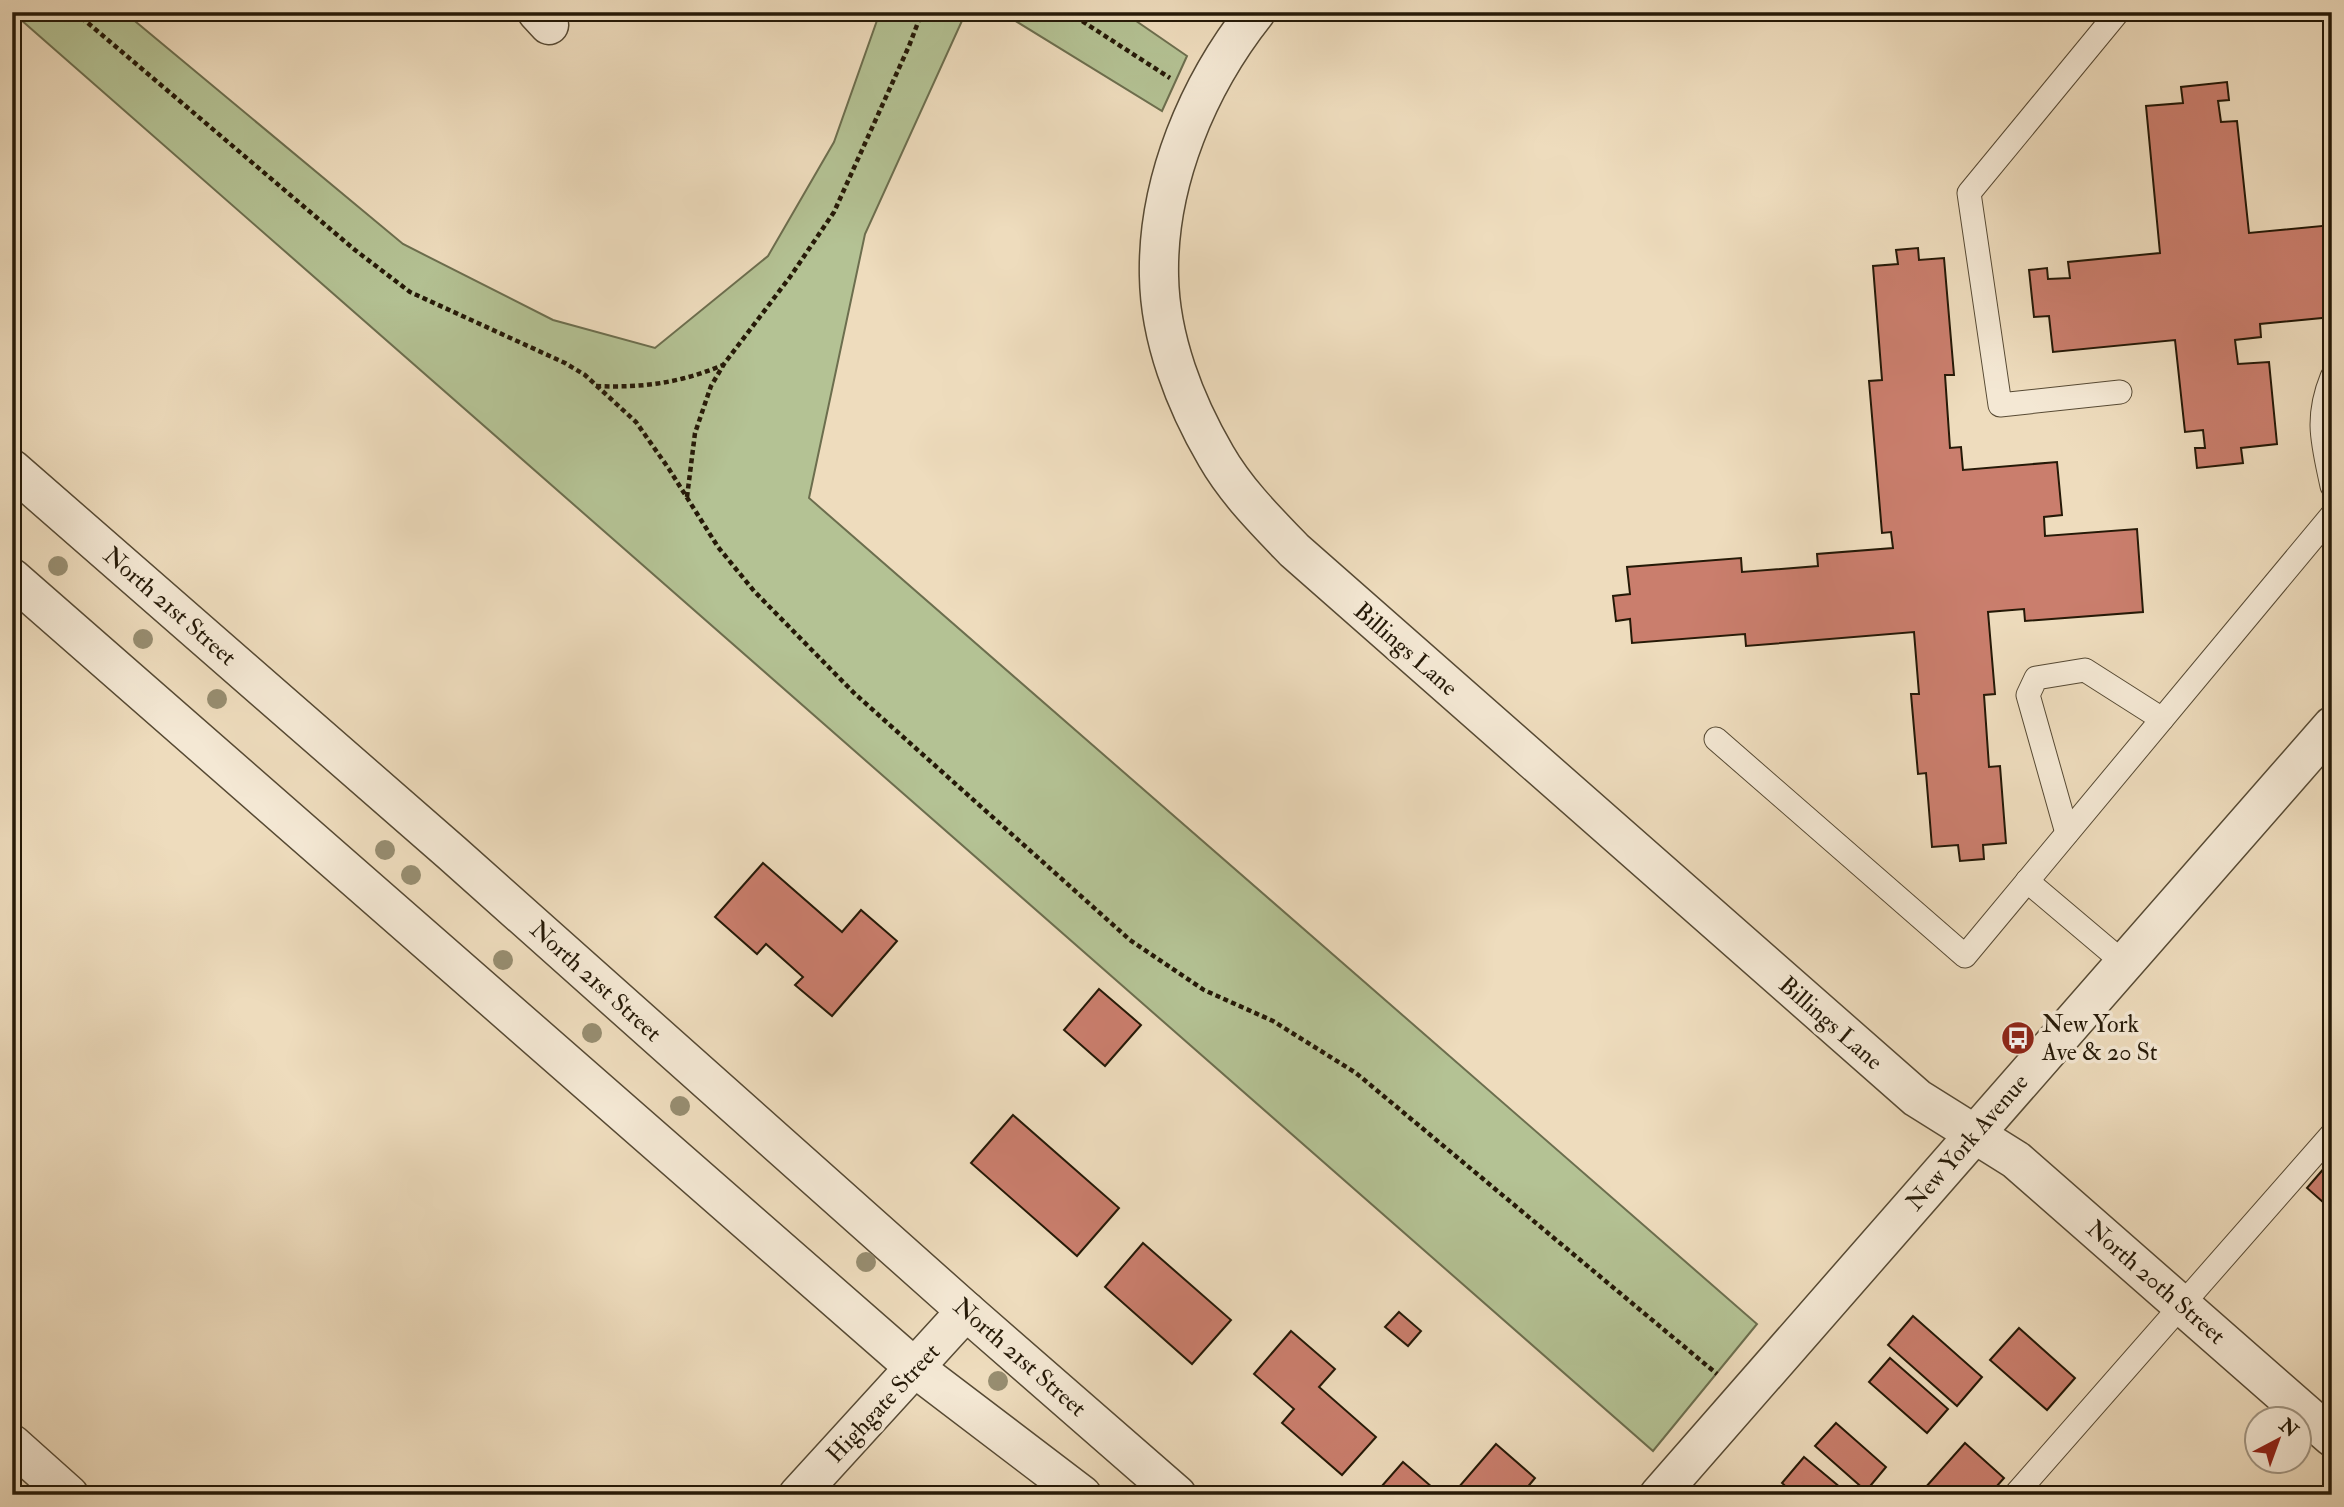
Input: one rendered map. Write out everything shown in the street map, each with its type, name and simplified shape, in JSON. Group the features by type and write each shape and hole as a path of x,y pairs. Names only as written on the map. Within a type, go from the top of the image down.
{"street":[{"name":"Billings Lane","path":"1256,12 1239,33 1202,98 1180,153 1166,200 1158,277 1164,324 1175,365 1192,411 1217,458 1240,490 1294,550 1917,1098 1975,1134"},
{"name":"North 21st Street","path":"12,469 442,844 1177,1495"},
{"path":"12,578 915,1368 1082,1495"},
{"name":"New York Avenue","path":"1659,1495 2332,726"},
{"name":"North 20th Street","path":"1975,1134 2016,1160 2332,1437"},
{"name":"Highgate Street","path":"798,1495 967,1311"},
{"path":"12,1444 69,1495"}],"lane":[{"path":"2118,12 1969,193 2000,405 2120,392"},
{"path":"2332,377 2322,402 2322,436 2332,486"},
{"path":"1716,739 1965,956 2332,515"},
{"path":"2067,833 2028,695 2036,678 2085,670 2162,719"},
{"path":"2027,881 2124,963"},
{"path":"2015,1495 2332,1134"}],"path":[{"path":"75,12 355,250 410,292 565,363 585,375 636,422 718,547 754,591 853,693 1130,940 1204,990 1273,1021 1356,1073 1745,1397"},
{"path":"687,497 695,433 711,386 834,212 922,12"},
{"path":"1068,12 1202,98"},
{"path":"596,386 630,387 680,380 724,364"}],"green space":[{"path":"12,12 124,12 403,244 553,320 655,348 768,256 834,142 880,12 966,12 865,234 809,498 1757,1324 1653,1451"},
{"path":"1001,12 1123,12 1187,56 1162,111"}],"building":[{"path":"2227,82 2229,100 2218,101 2221,122 2237,121 2249,233 2332,225 2332,317 2260,324 2261,337 2235,340 2238,364 2269,362 2277,444 2241,448 2243,463 2197,468 2195,448 2205,448 2203,430 2185,432 2175,340 2053,352 2049,316 2034,317 2029,270 2047,268 2048,279 2070,278 2068,262 2160,253 2146,106 2183,103 2181,87"},
{"path":"1918,248 1919,260 1944,258 1954,375 1945,375 1950,448 1961,447 1963,470 2057,462 2062,515 2044,517 2045,536 2137,529 2143,612 2025,621 2024,609 1988,612 1995,694 1984,695 1989,767 2000,766 2006,843 1983,845 1984,859 1960,861 1958,845 1932,847 1926,773 1918,774 1911,694 1919,694 1914,632 1746,646 1745,634 1632,643 1630,619 1616,621 1613,596 1630,594 1627,567 1741,558 1742,572 1818,566 1817,554 1893,548 1891,532 1882,533 1869,381 1882,380 1873,266 1898,264 1896,250"},
{"path":"763,863 842,932 861,910 897,941 832,1016 795,985 803,977 766,944 757,954 715,917"},
{"path":"1099,989 1141,1025 1105,1066 1064,1030"},
{"path":"1013,1115 1119,1208 1077,1256 971,1163"},
{"path":"2332,1159 2332,1210 2307,1188"},
{"path":"1143,1243 1231,1320 1192,1364 1105,1287"},
{"path":"1399,1312 1421,1331 1408,1346 1385,1327"},
{"path":"1913,1316 1982,1377 1957,1406 1888,1345"},
{"path":"2019,1328 2075,1378 2047,1410 1990,1360"},
{"path":"1291,1331 1335,1369 1319,1387 1376,1437 1342,1475 1282,1423 1294,1409 1254,1374"},
{"path":"1890,1358 1948,1409 1927,1433 1869,1382"},
{"path":"1836,1423 1886,1467 1866,1491 1815,1446"},
{"path":"1965,1443 2004,1478 1989,1495 1933,1495 1925,1488"},
{"path":"1496,1444 1535,1478 1521,1495 1452,1495"},
{"path":"1804,1457 1847,1493 1846,1495 1795,1495 1782,1483"},
{"path":"1403,1462 1440,1494 1374,1495"}],"place":[{"name":"New York Ave & 20 St","path":"2018,1038"}]}
